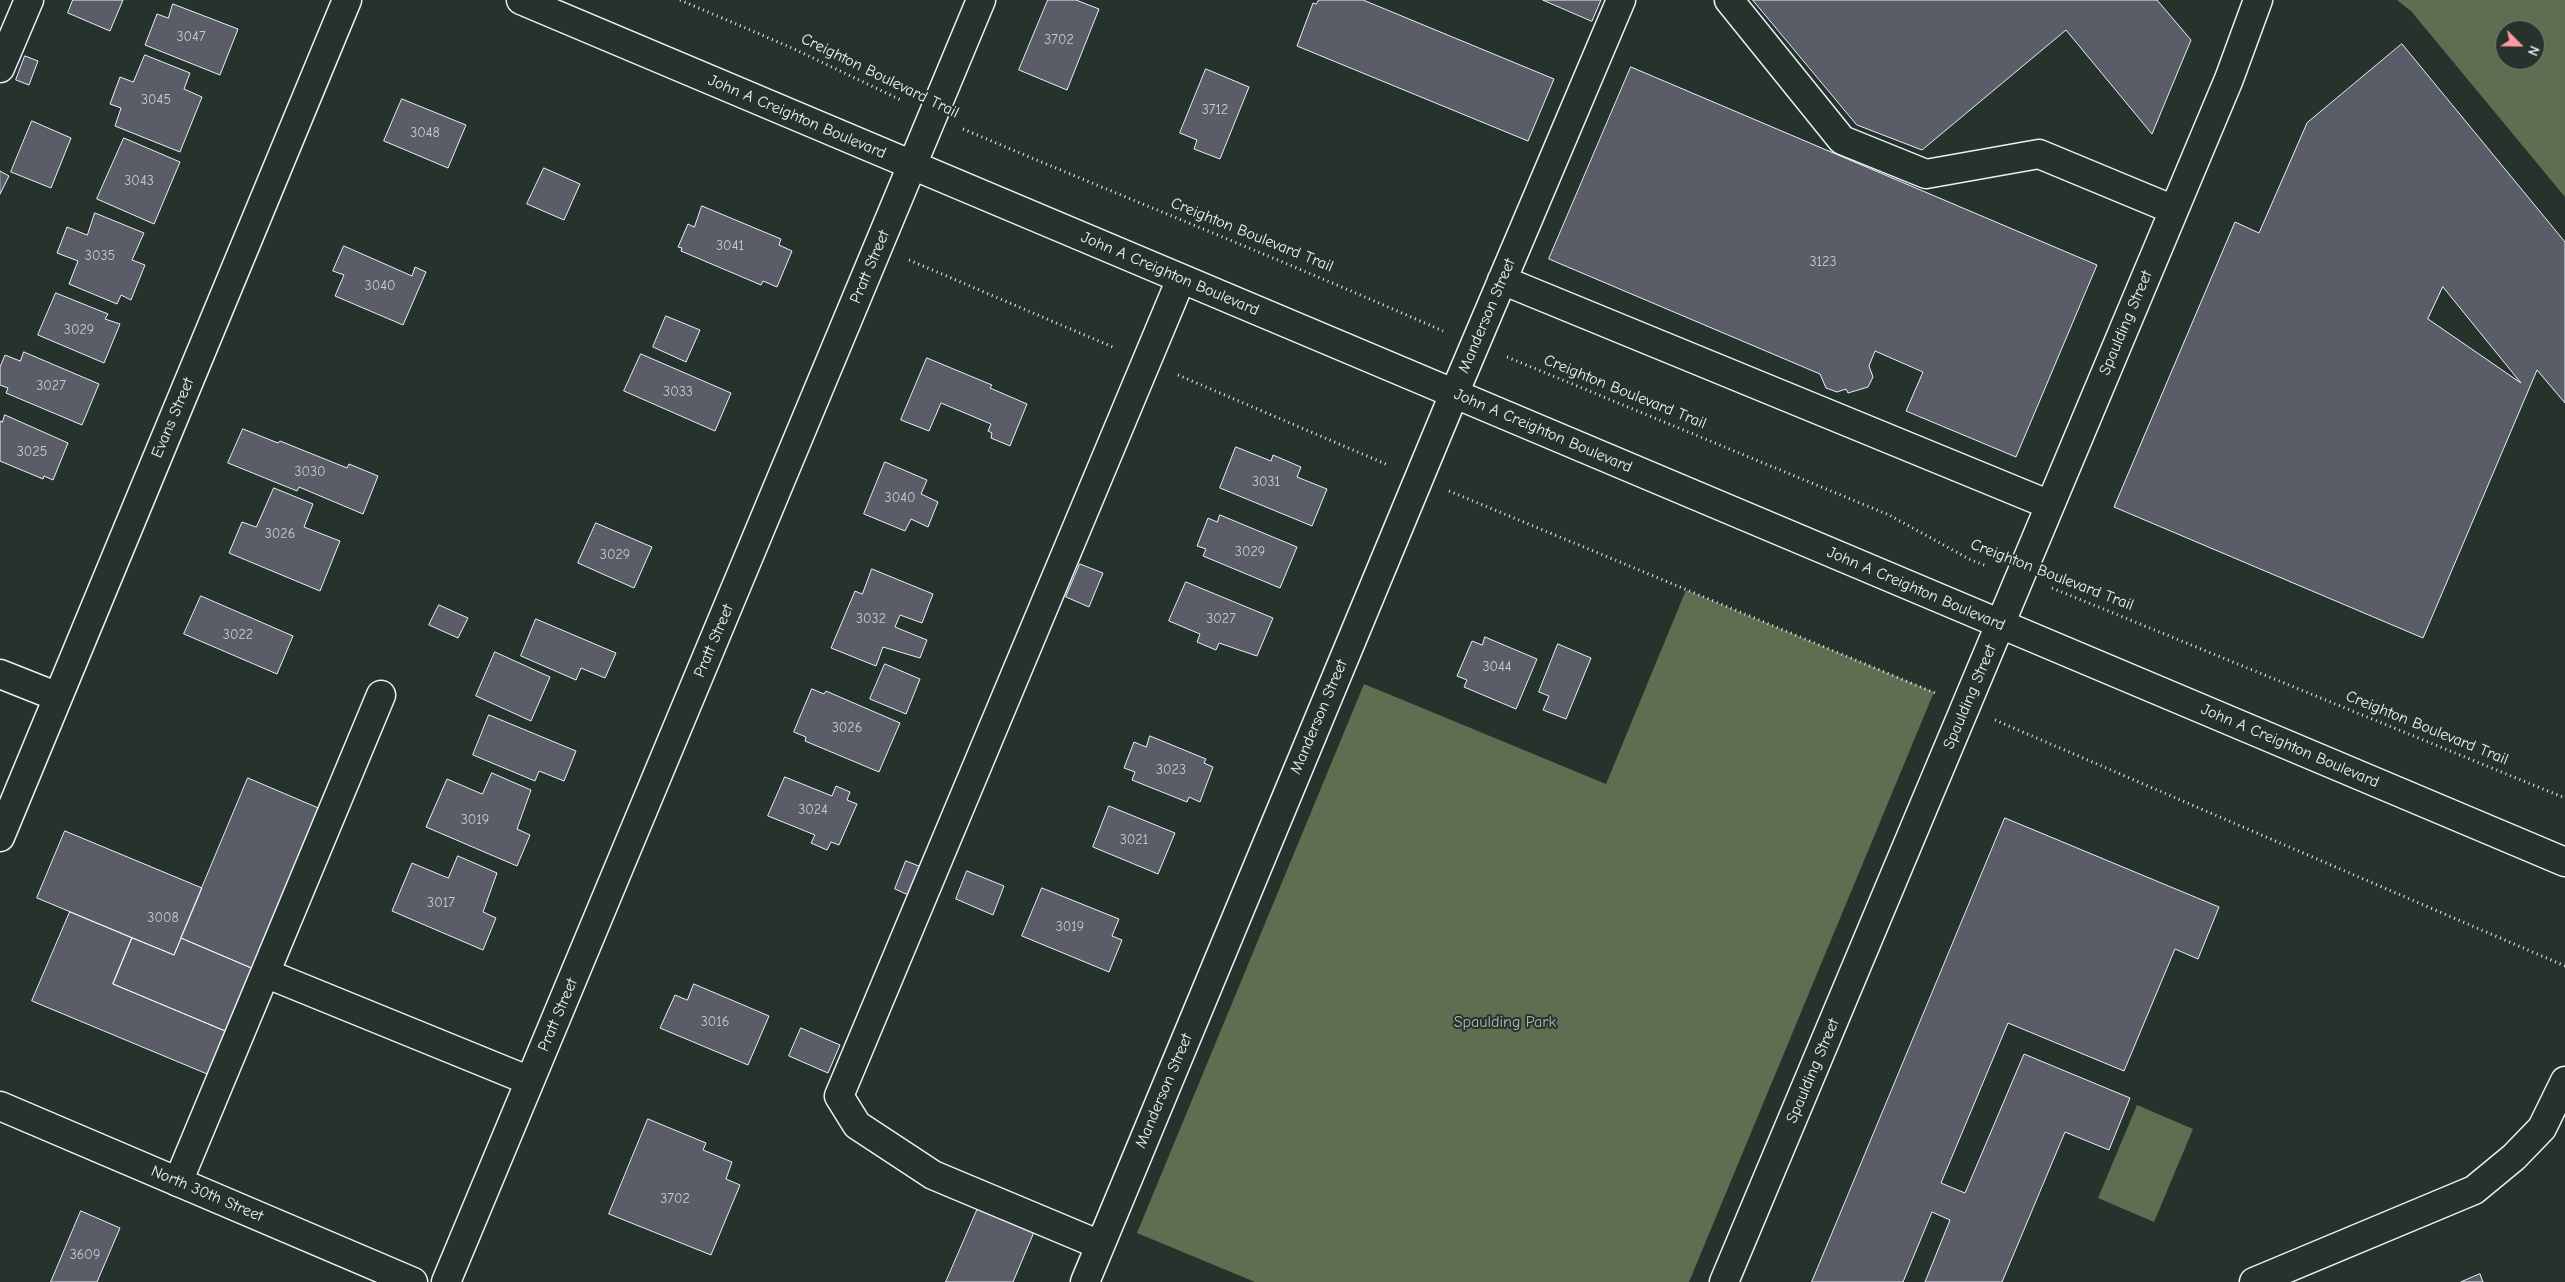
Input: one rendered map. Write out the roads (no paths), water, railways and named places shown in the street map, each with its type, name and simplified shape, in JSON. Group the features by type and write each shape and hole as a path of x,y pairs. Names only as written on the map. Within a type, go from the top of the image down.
{"street":[{"path":"0,68 28,0"},
{"name":"Evans Street","path":"0,837 346,0"},
{"name":"John A Creighton Boulevard","path":"522,0 2565,862"},
{"name":"Pratt Street","path":"446,1282 981,0"},
{"name":"Manderson Street","path":"1085,1282 1454,394 1621,0"},
{"path":"1729,0 1842,140 1926,174 2039,154 2174,210"},
{"name":"Spaulding Street","path":"1724,1282 2229,79 2258,0"},
{"path":"1100,1245 932,1174 858,1125 839,1096 1181,279"},
{"path":"1502,280 2050,506"},
{"path":"0,674 58,697"},
{"path":"178,1182 381,695"},
{"path":"265,973 530,1081"},
{"path":"2254,1282 2474,1190 2514,1157 2542,1128 2565,1081"},
{"name":"North 30th Street","path":"0,1106 413,1282"}],"park label":[{"name":"Spaulding Park","path":"1505,1022"}]}
